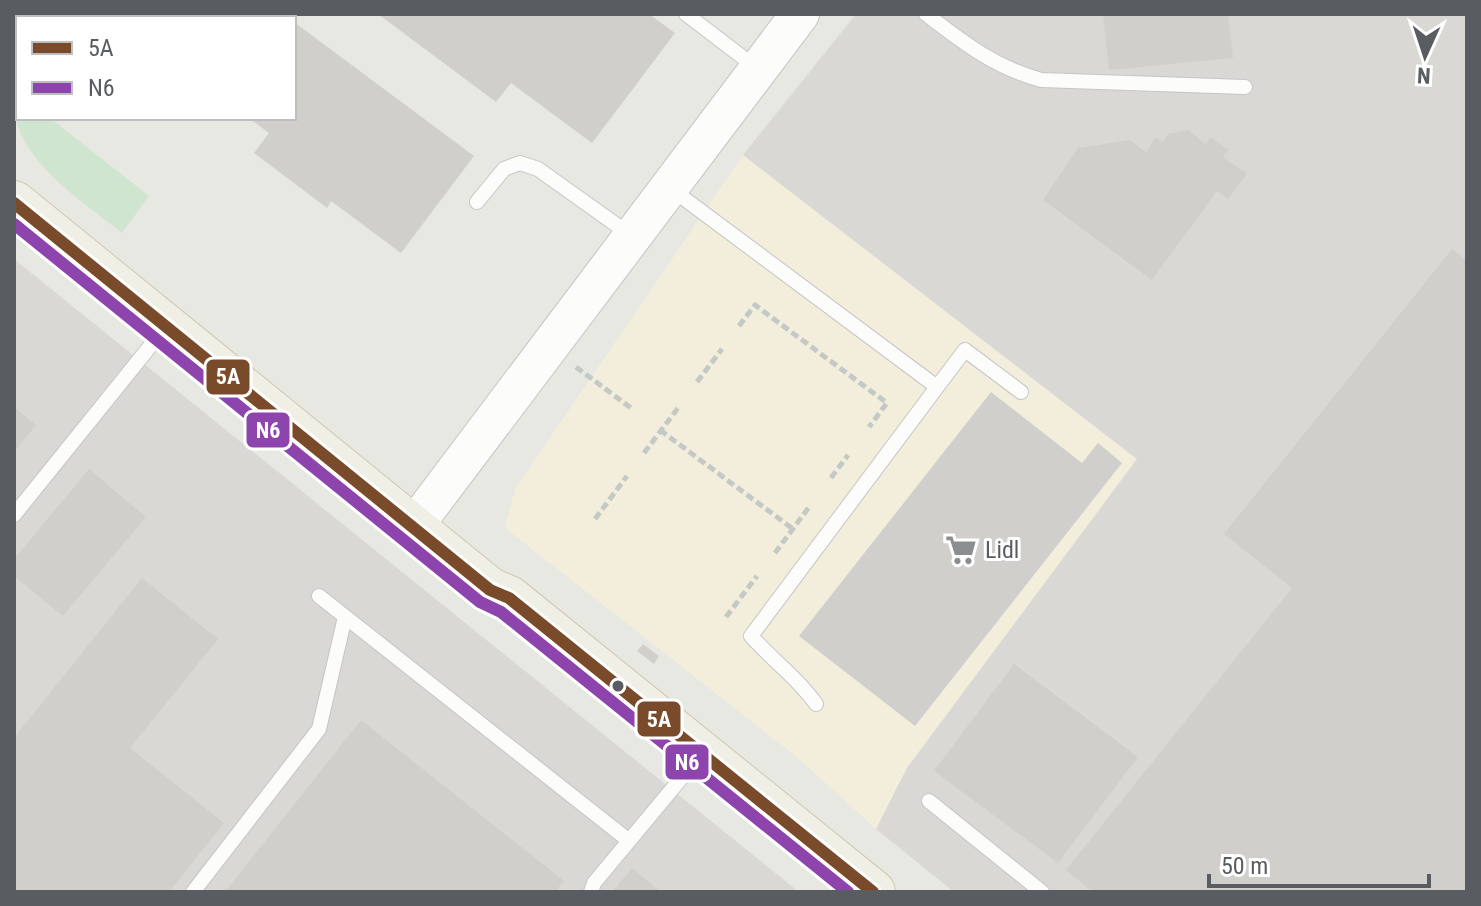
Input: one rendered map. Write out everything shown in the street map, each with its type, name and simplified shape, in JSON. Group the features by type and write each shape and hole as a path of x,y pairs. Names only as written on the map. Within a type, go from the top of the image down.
{"main road":[{"path":"14,203 490,590 509,598 873,892"}],"street":[{"path":"414,526 800,14"}],"lane":[{"path":"686,14 758,70"},
{"path":"932,16 983,57 1041,80 1245,87"},
{"path":"477,202 504,169 520,163 538,169 632,236"},
{"path":"670,188 937,387"},
{"path":"14,515 166,326"},
{"path":"816,704 802,684 776,664 751,636 965,350 1021,392"},
{"path":"319,596 628,840"},
{"path":"193,892 319,729 345,617"},
{"path":"591,892 594,883 700,754"},
{"path":"929,801 1042,892"}],"path":[{"path":"739,326 755,305 887,403 869,427"},
{"path":"550,347 631,408"},
{"path":"697,382 722,349"},
{"path":"644,453 678,408"},
{"path":"661,430 793,529"},
{"path":"831,478 848,455"},
{"path":"595,519 627,476"},
{"path":"775,553 809,507"},
{"path":"726,617 757,576"}],"shaded area":[{"path":"856,14 1467,14 1467,892 954,892 876,829 907,768 1137,459 743,155"},
{"path":"743,155 1137,459 907,768 876,829 798,758 505,528 515,489"},
{"path":"14,259 799,892 14,892"}],"green space":[{"path":"17,120 53,120 149,196 122,233 49,173 21,134"}],"building":[{"path":"378,14 649,14 675,33 592,143 511,83 496,102"},
{"path":"1103,14 1228,14 1233,58 1109,70"},
{"path":"296,23 474,156 401,253 331,201 327,208 254,153 269,133 252,120 296,120"},
{"path":"1188,130 1206,144 1210,137 1229,150 1223,157 1247,174 1228,199 1217,191 1152,280 1043,200 1078,148 1130,140 1146,152 1156,137 1163,142 1168,134"},
{"path":"1452,249 1467,261 1467,892 1093,892 1066,870 1292,588 1224,534"},
{"name":"Lidl","path":"991,392 1082,463 1098,443 1122,463 915,726 799,636"},
{"path":"14,407 36,425 14,452"},
{"path":"89,469 146,517 63,616 14,576 14,559"},
{"path":"142,578 218,639 130,748 224,823 169,892 14,892 14,738"},
{"path":"643,644 659,656 654,664 637,651"},
{"path":"1014,664 1138,757 1058,863 934,771"},
{"path":"361,720 564,881 555,892 225,892"},
{"path":"632,868 661,892 612,892"}],"transit line":[{"name":"5A","path":"14,203 490,590 509,598 873,892"},
{"name":"N6","path":"14,224 480,602 501,612 848,892"}],"place":[{"name":"Lidl","path":"961,550"}]}
